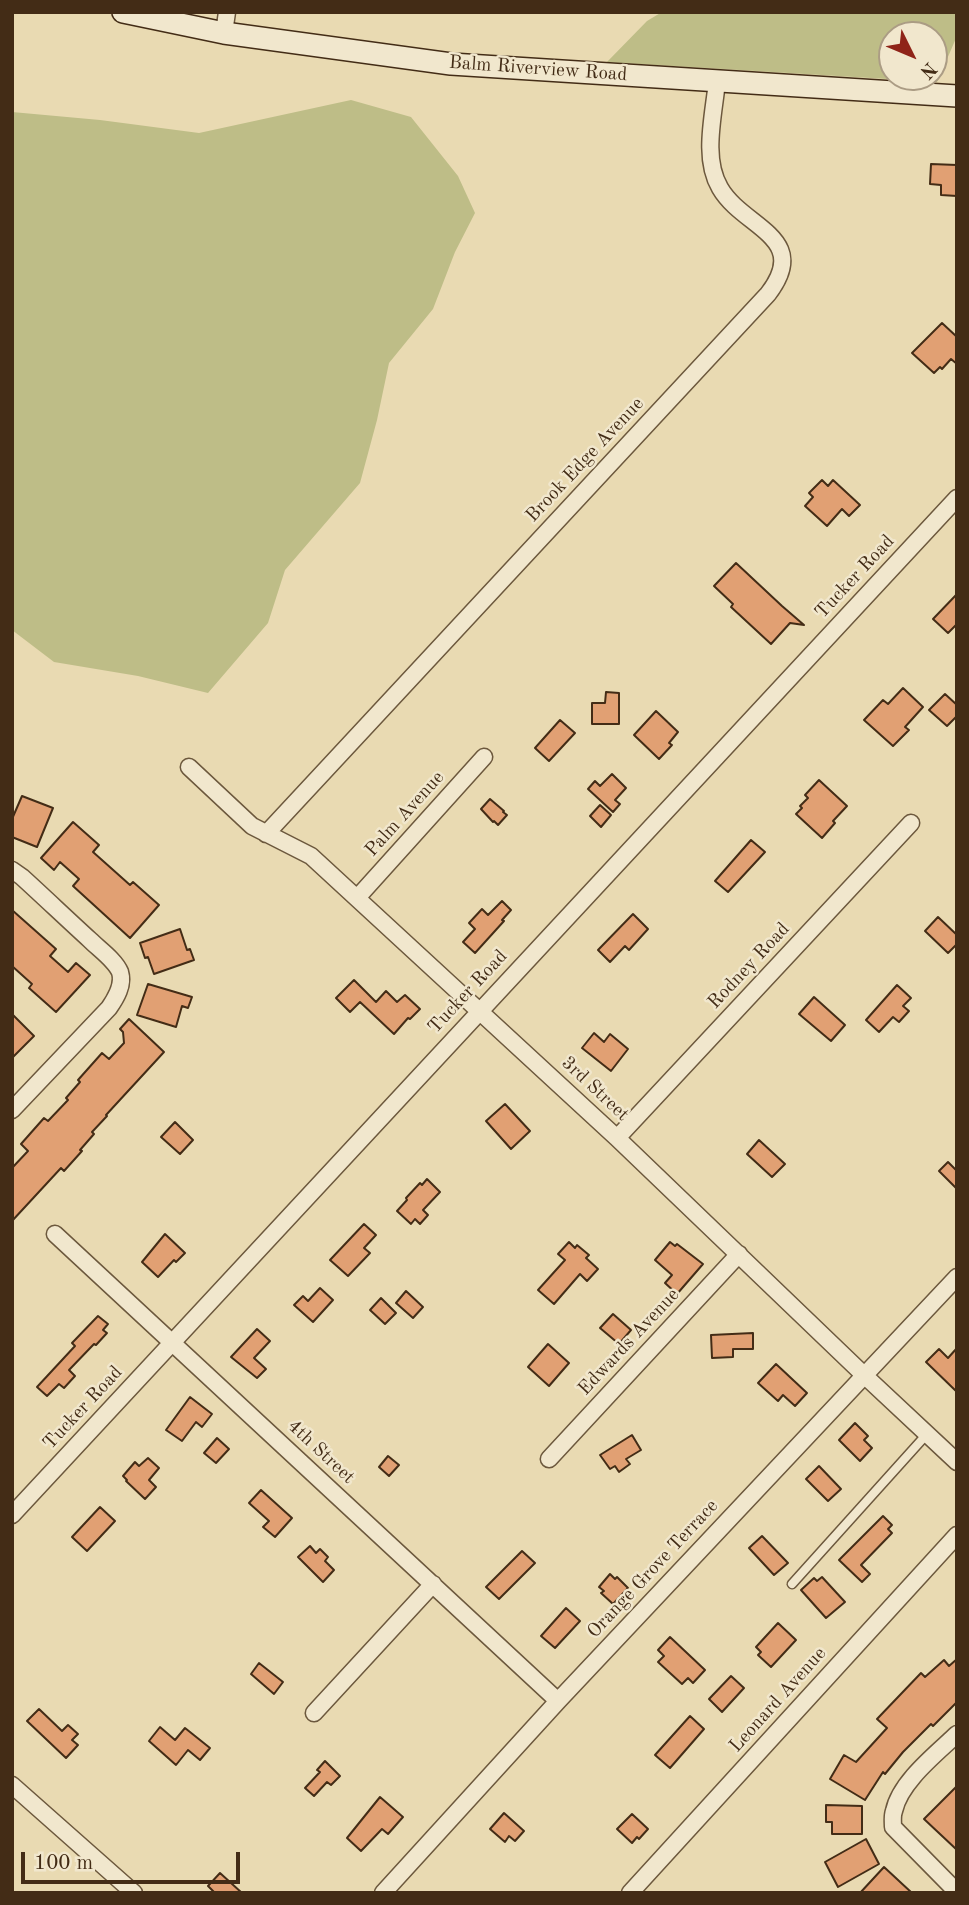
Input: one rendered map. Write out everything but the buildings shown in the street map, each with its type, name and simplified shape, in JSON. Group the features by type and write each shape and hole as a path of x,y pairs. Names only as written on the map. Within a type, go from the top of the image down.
{"main road":[{"name":"Balm Riverview Road","path":"123,12 225,22 452,65 957,96"}],"street":[{"name":"Brook Edge Avenue","path":"266,834 779,280 783,266 781,251 774,240 720,189 712,167 711,143 717,81"},
{"name":"Tucker Road","path":"12,1515 957,498"},
{"name":"Palm Avenue","path":"357,898 484,757"},
{"name":"3rd Street","path":"189,767 252,825 311,856 617,1138 957,1462"},
{"name":"Rodney Road","path":"617,1138 911,823"},
{"path":"12,870 107,957 121,974 120,986 109,1008 12,1110"},
{"name":"4th Street","path":"55,1234 558,1701"},
{"name":"Edwards Avenue","path":"549,1459 739,1254"},
{"name":"Orange Grove Terrace","path":"383,1893 558,1701 957,1277"},
{"name":"Leonard Avenue","path":"630,1893 957,1535"},
{"path":"314,1713 433,1584"},
{"path":"957,1734 914,1777 898,1798 893,1813 893,1827 957,1892"},
{"path":"12,1785 134,1893"}],"lane":[{"path":"792,1584 927,1434"}],"shaded area":[{"path":"662,12 957,12 957,36 948,57 948,21 878,21 878,78 607,62 647,21"},
{"path":"351,100 411,117 458,176 475,213 455,252 433,309 389,363 360,483 285,570 268,623 208,693 138,676 54,662 12,630 12,112 199,133"}]}
